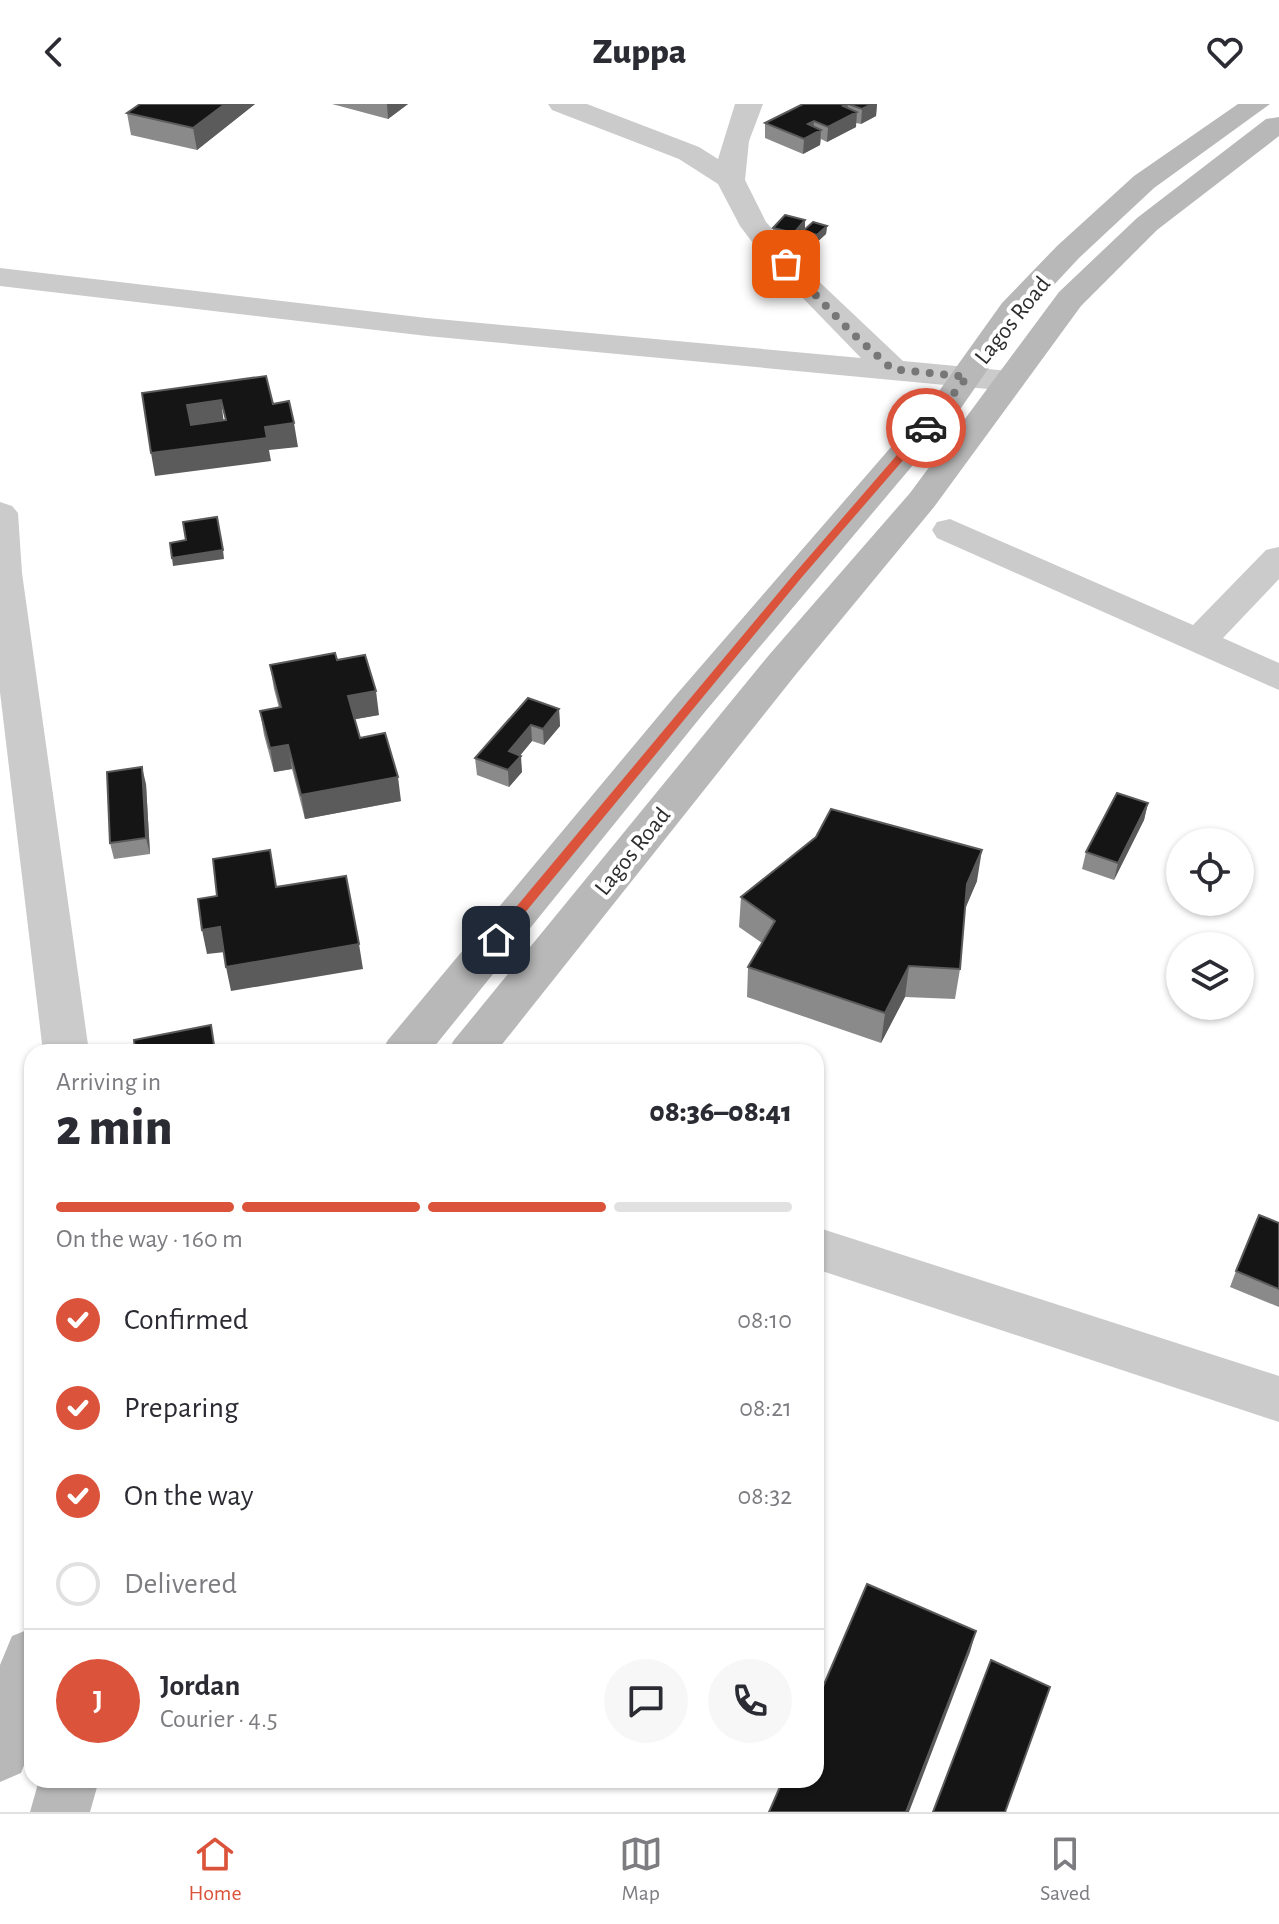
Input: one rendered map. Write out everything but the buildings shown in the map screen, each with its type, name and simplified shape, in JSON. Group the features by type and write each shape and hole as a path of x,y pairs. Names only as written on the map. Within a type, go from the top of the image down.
{"main road":[{"name":"Lagos Road","path":"411,1044 700,693 967,377 1013,310 1068,252 1144,182 1256,104"},
{"name":"Lagos Road","path":"476,1044 783,664 922,500 1070,299 1147,224 1279,123"},
{"path":"0,1752 24,1680"},
{"path":"60,1812 67,1788"}],"street":[{"path":"562,104 689,153 730,179"},
{"path":"749,104 741,117 730,179 742,210 786,264 851,332 892,369"},
{"path":"0,277 427,327 1009,381"},
{"path":"0,513 4,573 65,1044"},
{"path":"950,530 1279,678"},
{"path":"1200,640 1279,558"},
{"path":"824,1251 1279,1399"}],"way so far":[{"path":"786,264 851,332 892,369 967,377 926,428"}],"route":[{"path":"496,940 690,704 926,428"}]}
